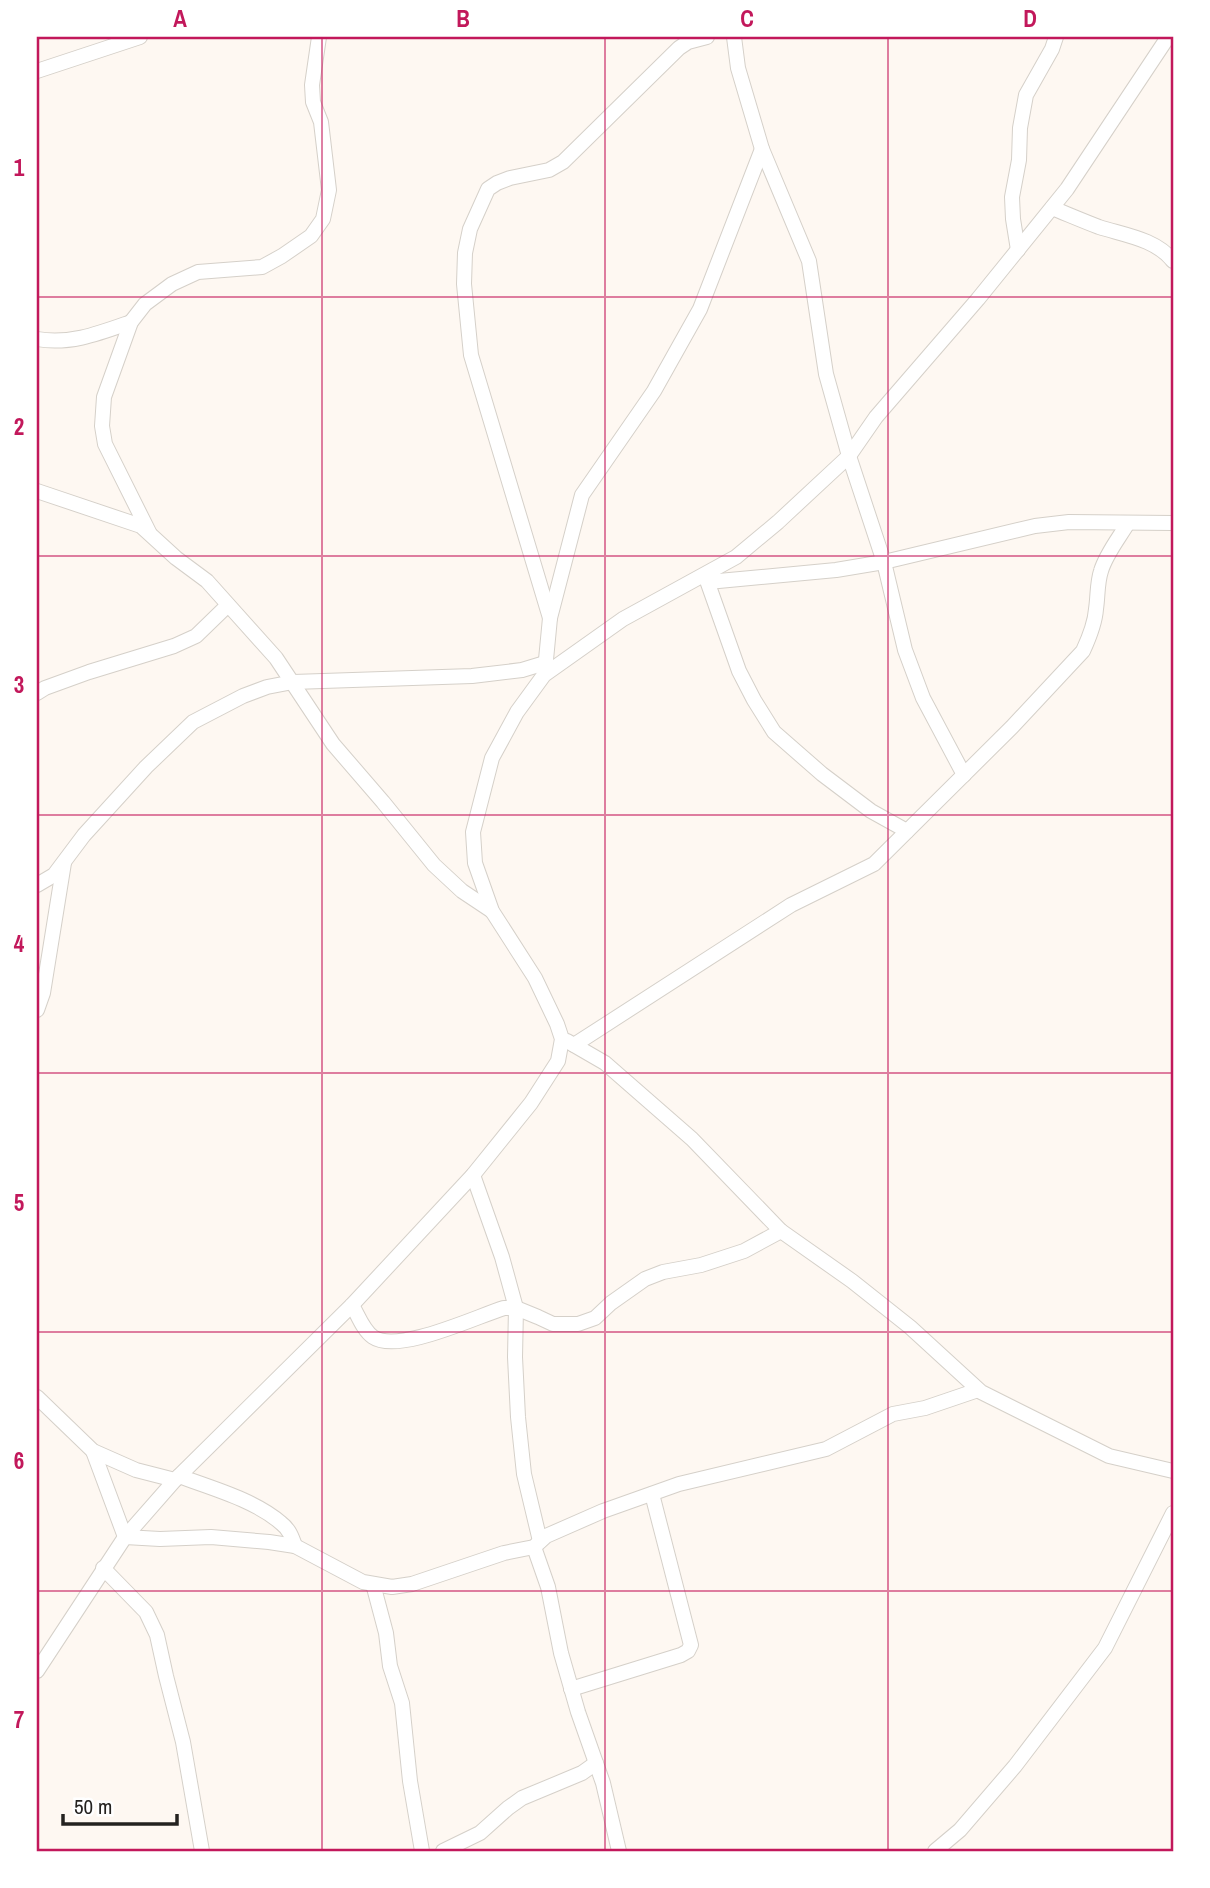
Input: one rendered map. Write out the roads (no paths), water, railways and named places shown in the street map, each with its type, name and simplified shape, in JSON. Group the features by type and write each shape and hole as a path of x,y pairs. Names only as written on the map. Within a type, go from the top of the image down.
{"street":[{"path":"37,72 140,37"},
{"path":"149,532 103,436 104,397 131,322 145,304 172,284 198,272 262,267 311,236 323,219 329,190 321,122 313,102 312,85 319,37"},
{"path":"550,618 471,355 464,284 465,253 470,229 488,189 510,178 549,170 563,162 679,48 688,42 707,37"},
{"path":"734,37 738,68 762,149 808,261 826,374 849,456 884,562 909,661 923,698 964,775"},
{"path":"1018,250 1012,197 1019,160 1020,128 1026,95 1056,37"},
{"path":"1168,37 1067,189 876,417 849,456 736,557 706,578 624,620 545,669 492,758 473,832 475,863 492,911 535,978 568,1042 605,1063 692,1139 781,1231 852,1281 910,1327 978,1390 1109,1455 1173,1471"},
{"path":"545,669 550,618 582,495 654,391 700,309 762,149"},
{"path":"1052,208 1096,226 1151,243 1173,261"},
{"path":"37,339 60,342 131,322"},
{"path":"37,491 132,523 149,532 207,582 276,658 333,744 434,865 462,891 492,911"},
{"path":"706,578 836,570 884,562 1035,526 1069,523 1173,523"},
{"path":"37,1671 125,1537 177,1478 352,1305 472,1175 531,1103 568,1042 791,905 874,864 1012,727 1083,651 1096,611 1101,570 1128,523"},
{"path":"706,578 739,671 774,732 822,774 871,811 908,831"},
{"path":"37,693 44,688 174,646 196,636 228,605"},
{"path":"37,885 54,875 84,835 146,767 193,722 243,696 267,687 293,682 472,676 545,669"},
{"path":"37,1010 43,993 64,861"},
{"path":"472,1175 502,1257 516,1308 515,1369 522,1463 537,1544 561,1653 603,1783 619,1851"},
{"path":"352,1305 372,1336 384,1341 407,1341 504,1308 516,1308 553,1324 578,1324 595,1318 645,1279 744,1251 781,1231"},
{"path":"125,1537 211,1537 295,1546 363,1582 392,1587 412,1584 537,1544 546,1536 603,1511 652,1494 692,1481 826,1449 893,1414 925,1408 978,1390"},
{"path":"37,1398 93,1451 136,1471 177,1478 255,1506 281,1523 291,1534 295,1546"},
{"path":"93,1451 125,1537"},
{"path":"571,1689 681,1655 688,1651 691,1645 652,1494"},
{"path":"935,1851 960,1830 1015,1766 1105,1648 1173,1513"},
{"path":"103,1568 146,1612 157,1635 183,1742 202,1851"},
{"path":"373,1584 386,1633 390,1666 401,1703 422,1851"},
{"path":"443,1851 480,1833 522,1798 582,1773 596,1763"}]}
